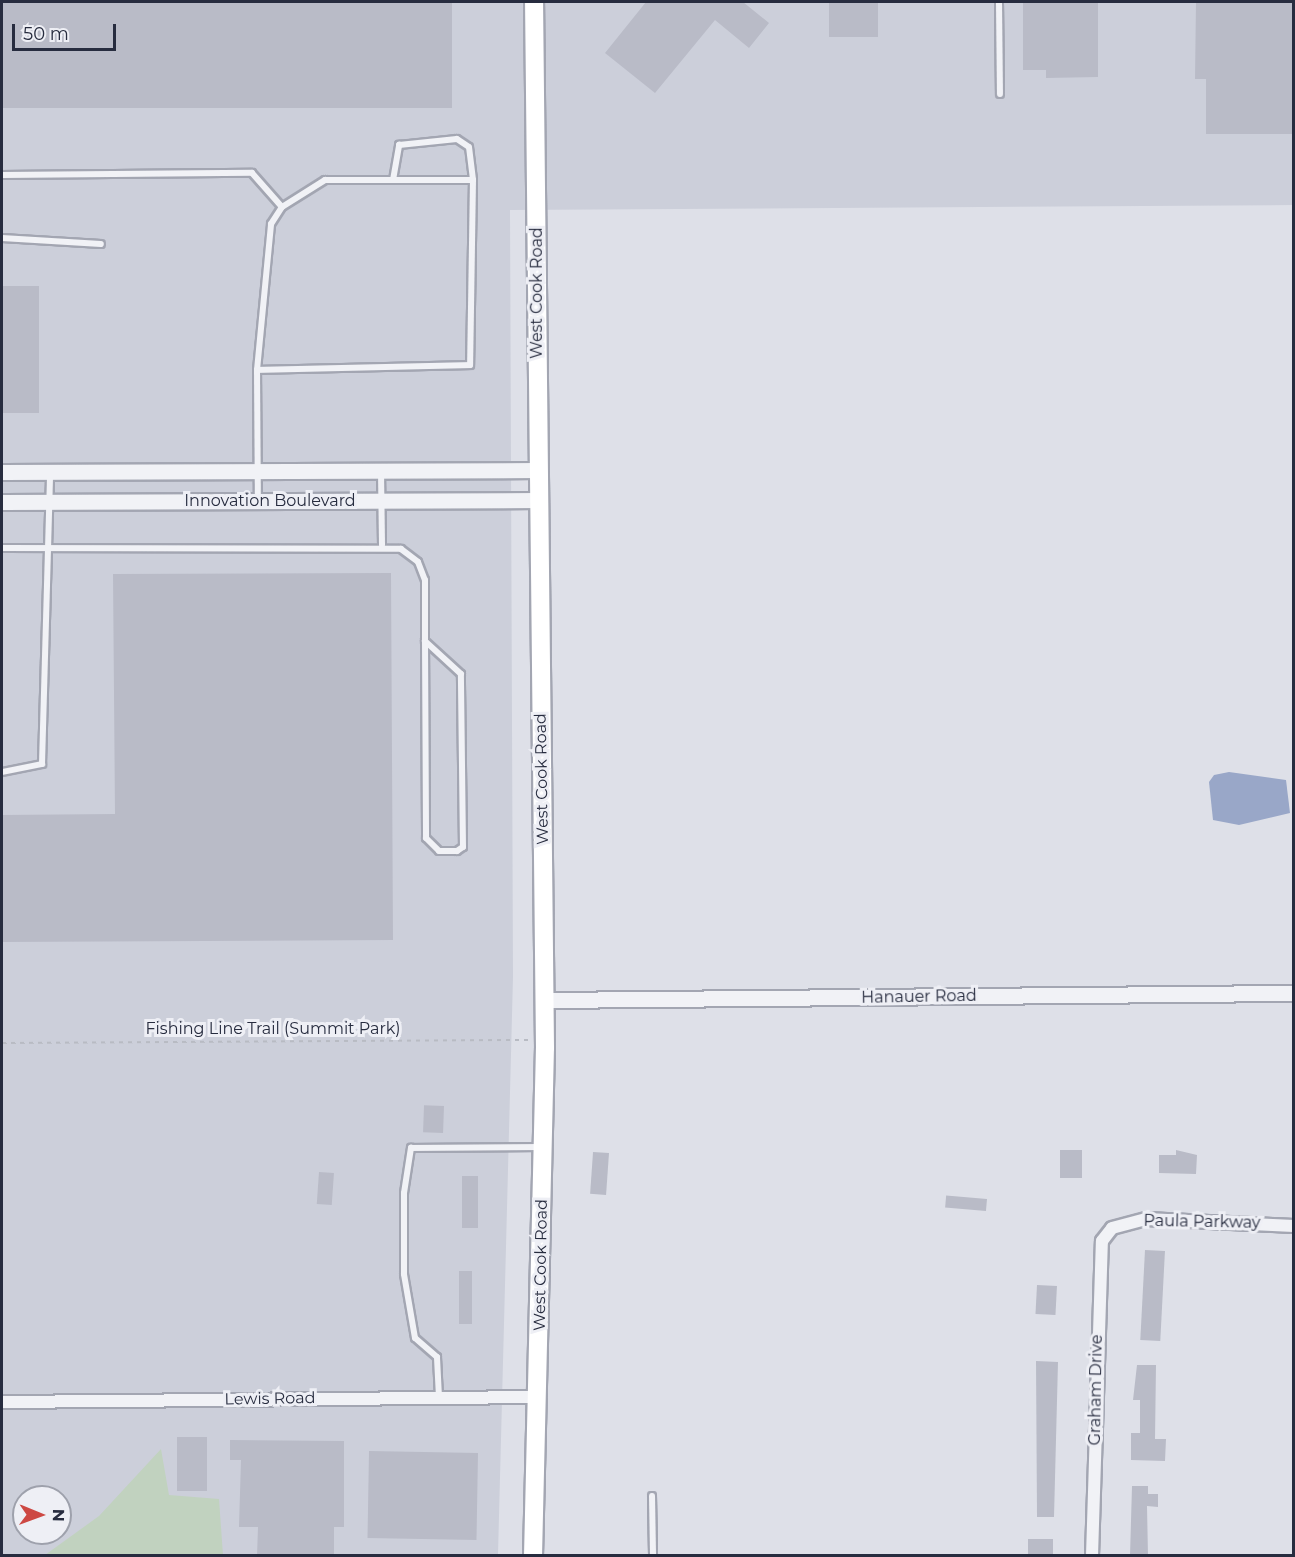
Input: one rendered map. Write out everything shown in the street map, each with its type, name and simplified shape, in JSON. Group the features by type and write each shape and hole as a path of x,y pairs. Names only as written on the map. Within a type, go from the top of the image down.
{"main road":[{"name":"West Cook Road","path":"533,1556 545,1040 534,2"}],"street":[{"name":"Innovation Boulevard","path":"2,472 258,473 538,470"},
{"name":"Innovation Boulevard","path":"2,502 538,500"},
{"name":"Hanauer Road","path":"545,1000 1293,993"},
{"name":"Paula Parkway","path":"1112,1228 1146,1219 1293,1226"},
{"name":"Graham Drive","path":"1092,1556 1100,1257 1112,1228"},
{"name":"Lewis Road","path":"2,1402 538,1397"}],"lane":[{"path":"999,2 1000,94"},
{"path":"257,370 470,365 473,180 469,147 457,139 399,145 393,180"},
{"path":"2,175 252,173 282,207"},
{"path":"258,501 257,370 272,224 282,207 325,180 473,180"},
{"path":"2,238 101,244"},
{"path":"2,772 42,764 50,471"},
{"path":"381,472 382,545"},
{"path":"2,548 382,545 401,549 418,562 424,580 426,838 439,851 457,851 463,847 461,674 425,641"},
{"path":"439,1397 437,1357 416,1338 404,1274 404,1193 411,1148 543,1147"},
{"path":"652,1496 653,1556"}],"path":[{"name":"Fishing Line Trail (Summit Park)","path":"2,1043 545,1040"}],"shaded area":[{"path":"2,2 1293,2 1293,205 510,210 513,977 498,1555 2,1556"}],"green space":[{"path":"161,1449 169,1495 219,1499 223,1555 45,1555 59,1545 72,1545 72,1536 99,1516"}],"water":[{"path":"1229,772 1286,780 1290,813 1239,825 1213,820 1209,782 1214,775"}],"building":[{"path":"2,2 452,2 452,108 2,108"},
{"path":"646,2 743,2 769,23 749,48 715,20 655,93 605,53"},
{"path":"829,2 878,2 878,37 829,37"},
{"path":"1023,2 1098,2 1098,77 1046,78 1046,70 1023,70"},
{"path":"1196,2 1293,2 1293,134 1206,134 1206,79 1195,79"},
{"path":"2,286 39,286 39,413 2,413"},
{"path":"391,573 393,940 2,942 2,815 115,814 113,574"},
{"path":"424,1105 444,1106 443,1133 423,1132"},
{"path":"1060,1150 1082,1150 1082,1178 1060,1178"},
{"path":"1176,1150 1197,1155 1196,1174 1159,1173 1159,1155 1176,1155"},
{"path":"593,1152 609,1153 606,1195 590,1194"},
{"path":"319,1172 334,1173 332,1205 317,1204"},
{"path":"462,1176 478,1176 478,1228 462,1228"},
{"path":"946,1195 987,1199 986,1211 945,1207"},
{"path":"1145,1250 1165,1251 1160,1341 1140,1340"},
{"path":"459,1271 472,1271 472,1324 459,1324"},
{"path":"1037,1285 1057,1286 1055,1315 1035,1314"},
{"path":"1036,1361 1058,1362 1054,1517 1037,1517"},
{"path":"1137,1365 1156,1365 1155,1439 1166,1439 1165,1461 1131,1460 1131,1433 1140,1433 1140,1400 1133,1400"},
{"path":"177,1437 207,1437 207,1491 177,1491"},
{"path":"230,1440 344,1441 344,1527 334,1527 334,1556 257,1556 258,1527 239,1527 241,1460 230,1460"},
{"path":"369,1451 478,1453 476,1540 367,1538"},
{"path":"1132,1486 1148,1486 1148,1494 1158,1494 1158,1507 1147,1506 1148,1556 1130,1556"},
{"path":"1028,1539 1053,1539 1053,1556 1028,1556"}]}
